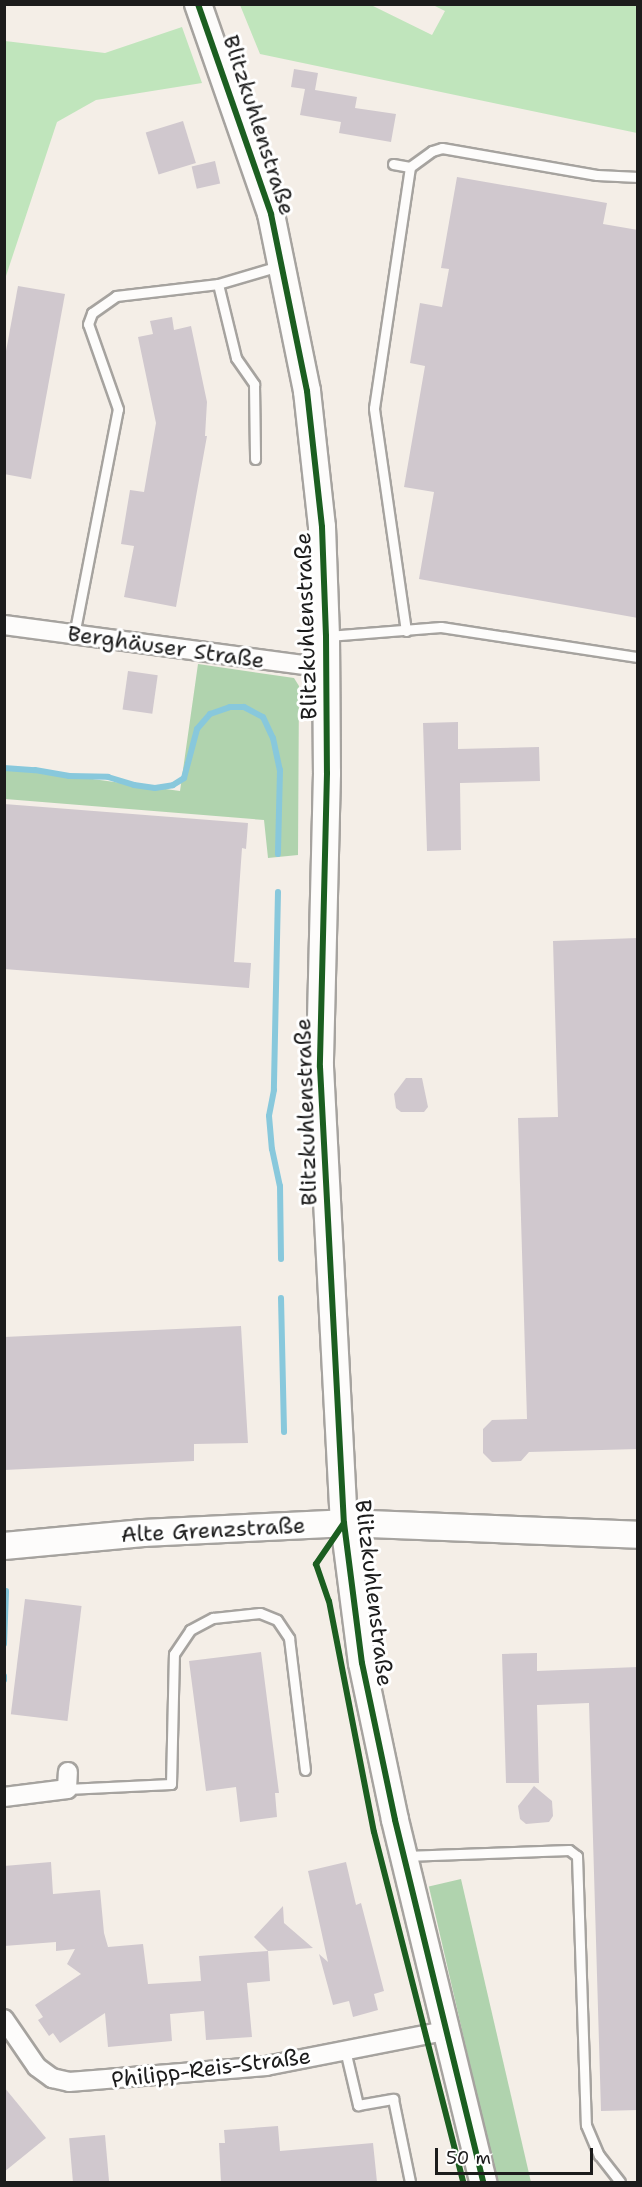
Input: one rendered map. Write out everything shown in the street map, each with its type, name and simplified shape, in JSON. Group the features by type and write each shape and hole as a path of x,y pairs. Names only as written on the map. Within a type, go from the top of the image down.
{"main road":[{"name":"Blitzkuhlenstraße","path":"198,4 271,214 307,391 322,527 326,636 327,784 320,1067 344,1523 362,1663 403,1856 483,2182"},
{"name":"Alte Grenzstraße","path":"4,1546 143,1533 344,1523 638,1535"}],"street":[{"name":"Berghäuser Straße","path":"4,625 327,668"},
{"path":"4,1797 68,1780"},
{"name":"Philipp-Reis-Straße","path":"4,2019 37,2067 52,2078 69,2082 266,2066 445,2031"}],"lane":[{"path":"406,631 374,408 410,167 432,151 442,148 597,175 638,177"},
{"path":"393,164 410,167"},
{"path":"74,635 118,409 88,324 92,313 116,296 218,284 282,266"},
{"path":"218,284 236,358 254,384 255,459"},
{"path":"326,636 441,627 638,657"},
{"path":"68,1780 171,1784 174,1654 190,1630 213,1618 260,1613 278,1620 289,1638 305,1770"},
{"path":"403,1856 568,1850 577,1856 586,2125 599,2155 620,2182"},
{"path":"345,2050 358,2105 393,2099 410,2182"}],"green space":[{"path":"240,5 371,5 432,35 445,11 433,5 637,5 637,133 260,54"},
{"path":"182,27 202,83 96,100 57,122 5,279 5,41 105,53"},
{"path":"198,664 294,678 299,686 298,855 268,858 264,820 5,799 5,767 180,791"},
{"path":"461,1879 531,2182 497,2182 429,1886"}],"building":[{"path":"294,69 318,73 315,90 357,97 355,108 396,114 391,142 339,133 341,122 300,115 305,89 291,87"},
{"path":"183,121 196,163 159,174 146,132"},
{"path":"215,161 220,183 197,189 192,166"},
{"path":"457,177 607,203 603,224 638,230 638,618 419,579 434,492 404,487 425,366 410,363 420,303 442,307 449,269 441,268"},
{"path":"18,286 65,294 31,479 4,474 4,362"},
{"path":"172,317 174,330 191,326 207,402 205,436 207,436 176,607 124,597 134,546 121,544 130,490 144,492 156,423 138,337 153,334 150,321"},
{"path":"128,671 158,675 152,714 123,710"},
{"path":"458,722 458,749 539,747 540,781 460,783 461,850 427,851 423,723"},
{"path":"4,804 248,823 246,849 242,848 234,962 251,963 249,988 4,969"},
{"path":"638,938 638,1449 529,1452 521,1461 492,1462 483,1453 483,1429 492,1420 527,1419 518,1118 558,1117 553,941"},
{"path":"406,1078 422,1078 428,1107 424,1112 401,1112 396,1108 394,1094"},
{"path":"241,1326 248,1443 194,1444 194,1461 4,1470 4,1337"},
{"path":"25,1599 82,1606 67,1721 11,1714"},
{"path":"261,1652 279,1793 275,1793 277,1817 240,1822 236,1787 206,1791 189,1661"},
{"path":"537,1653 537,1671 638,1667 638,2110 601,2111 589,1703 537,1705 539,1783 506,1783 502,1654"},
{"path":"534,1786 552,1801 553,1816 549,1822 526,1824 520,1819 518,1806"},
{"path":"51,1862 53,1894 100,1890 104,1933 108,1947 143,1944 148,1984 201,1981 199,1956 268,1951 270,1981 247,1983 252,2037 206,2040 204,2011 170,2014 172,2041 108,2047 105,2013 60,2043 53,2033 49,2036 38,2020 43,2017 35,2005 81,1974 67,1964 75,1949 56,1951 56,1942 4,1946 4,1866"},
{"path":"346,1862 356,1905 361,1903 384,1991 374,1994 378,2010 353,2017 349,2001 333,2005 319,1954 328,1962 308,1871"},
{"path":"283,1906 284,1923 313,1948 268,1951 254,1937"},
{"path":"4,2087 46,2138 4,2172"},
{"path":"278,2126 280,2151 373,2143 377,2182 221,2182 219,2143 225,2143 224,2130"},
{"path":"105,2135 109,2182 73,2182 69,2138"}],"waterway":[{"path":"4,768 35,770 69,776 108,777 134,785 155,788 173,785 184,778 197,729 210,714 230,707 244,707 263,717 273,738 280,770 278,854"},
{"path":"278,892 274,1090 269,1116 272,1149 280,1186 281,1259"},
{"path":"281,1298 284,1432"},
{"path":"4,1644 6,1591"}],"cycle path":[{"path":"198,4 271,214 307,391 322,527 326,636 327,773 320,1067 344,1523 362,1663 395,1820 483,2182"},
{"path":"344,1523 316,1564 329,1601 374,1832 463,2182"}]}
